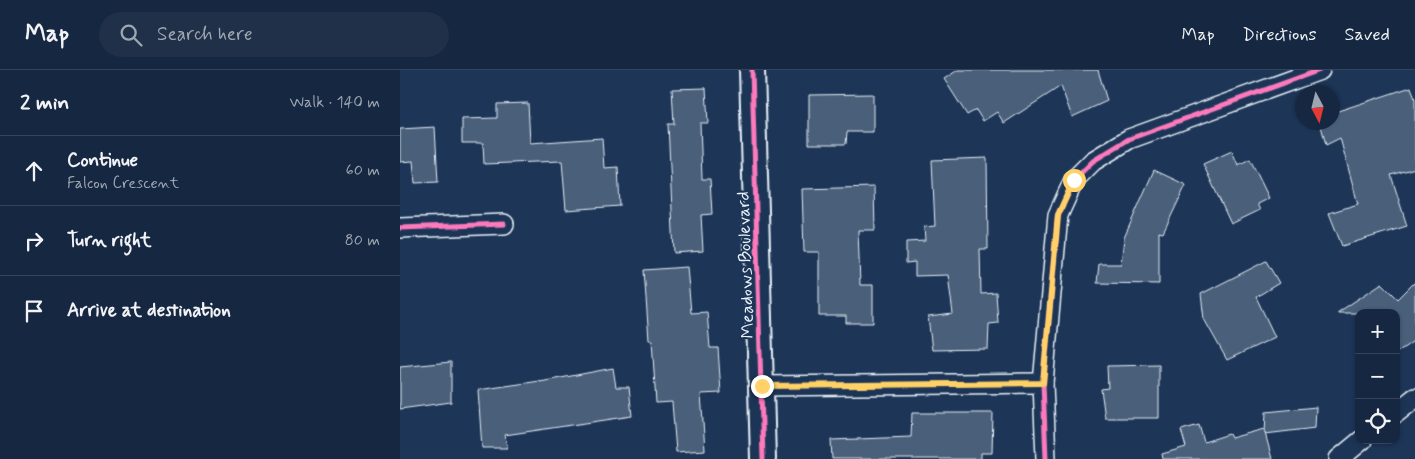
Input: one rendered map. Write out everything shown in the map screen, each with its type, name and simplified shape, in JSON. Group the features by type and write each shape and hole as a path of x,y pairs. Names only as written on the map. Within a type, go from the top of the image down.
{"street":[{"name":"Meadows Boulevard","path":"752,70 763,459"},
{"path":"1046,459 1043,383 1058,215 1074,180 1093,161 1129,139 1320,70"},
{"path":"400,228 504,224"},
{"path":"762,386 1043,383"},
{"path":"1400,410 1415,398"},
{"path":"1339,459 1357,444"}],"building":[{"path":"958,70 1098,70 1107,101 1072,117 1061,86 1004,123 997,112 983,121 976,110 967,115 944,79"},
{"path":"1411,87 1415,99 1415,168 1391,175 1407,226 1342,246 1329,213 1358,204 1340,138 1326,145 1322,130 1340,130 1340,110"},
{"path":"706,88 708,123 700,123 702,179 710,179 712,214 701,215 703,251 674,253 668,124 674,124 672,89"},
{"path":"873,94 873,132 847,132 846,144 809,144 809,95"},
{"path":"528,103 530,143 602,138 604,168 618,167 620,206 566,210 562,161 484,164 483,143 462,143 462,119 497,118 497,104"},
{"path":"435,127 438,182 415,183 413,161 400,162 400,129"},
{"path":"1232,151 1238,165 1250,159 1269,198 1257,204 1260,210 1231,224 1203,164"},
{"path":"987,158 988,249 980,249 981,294 996,293 998,323 989,324 988,349 932,350 928,317 953,314 948,275 915,276 915,262 906,263 906,242 925,241 924,227 935,226 932,160"},
{"path":"1154,170 1186,185 1163,233 1159,232 1159,284 1097,283 1099,264 1121,264 1124,238"},
{"path":"874,187 875,230 858,230 860,285 873,285 873,323 846,323 846,316 819,316 819,252 804,252 802,189"},
{"path":"1266,261 1279,283 1256,297 1275,337 1227,360 1204,319 1201,294"},
{"path":"687,267 691,313 707,312 710,348 718,348 721,393 701,394 705,450 676,452 672,402 656,403 652,340 649,340 644,270"},
{"path":"1415,282 1415,340 1400,350 1400,309 1355,309 1355,313 1337,313 1382,283 1398,299"},
{"path":"451,362 451,402 400,409 400,367"},
{"path":"1159,365 1159,418 1105,418 1101,389 1108,388 1107,366"},
{"path":"613,368 616,387 629,387 632,416 505,435 507,448 482,448 478,390 540,382"},
{"path":"1316,407 1315,428 1265,434 1266,412"},
{"path":"912,413 993,413 992,453 981,453 981,459 832,459 831,440 911,437"},
{"path":"1199,425 1204,442 1229,434 1231,438 1264,429 1272,459 1163,459 1162,454 1186,447 1181,430"}],"cycle path":[{"path":"752,70 763,459"},
{"path":"1046,459 1043,383 1058,215 1074,180 1093,161 1129,139 1320,70"},
{"path":"400,228 504,224"}],"route":[{"path":"762,386 1043,383 1058,215 1074,180"}]}
